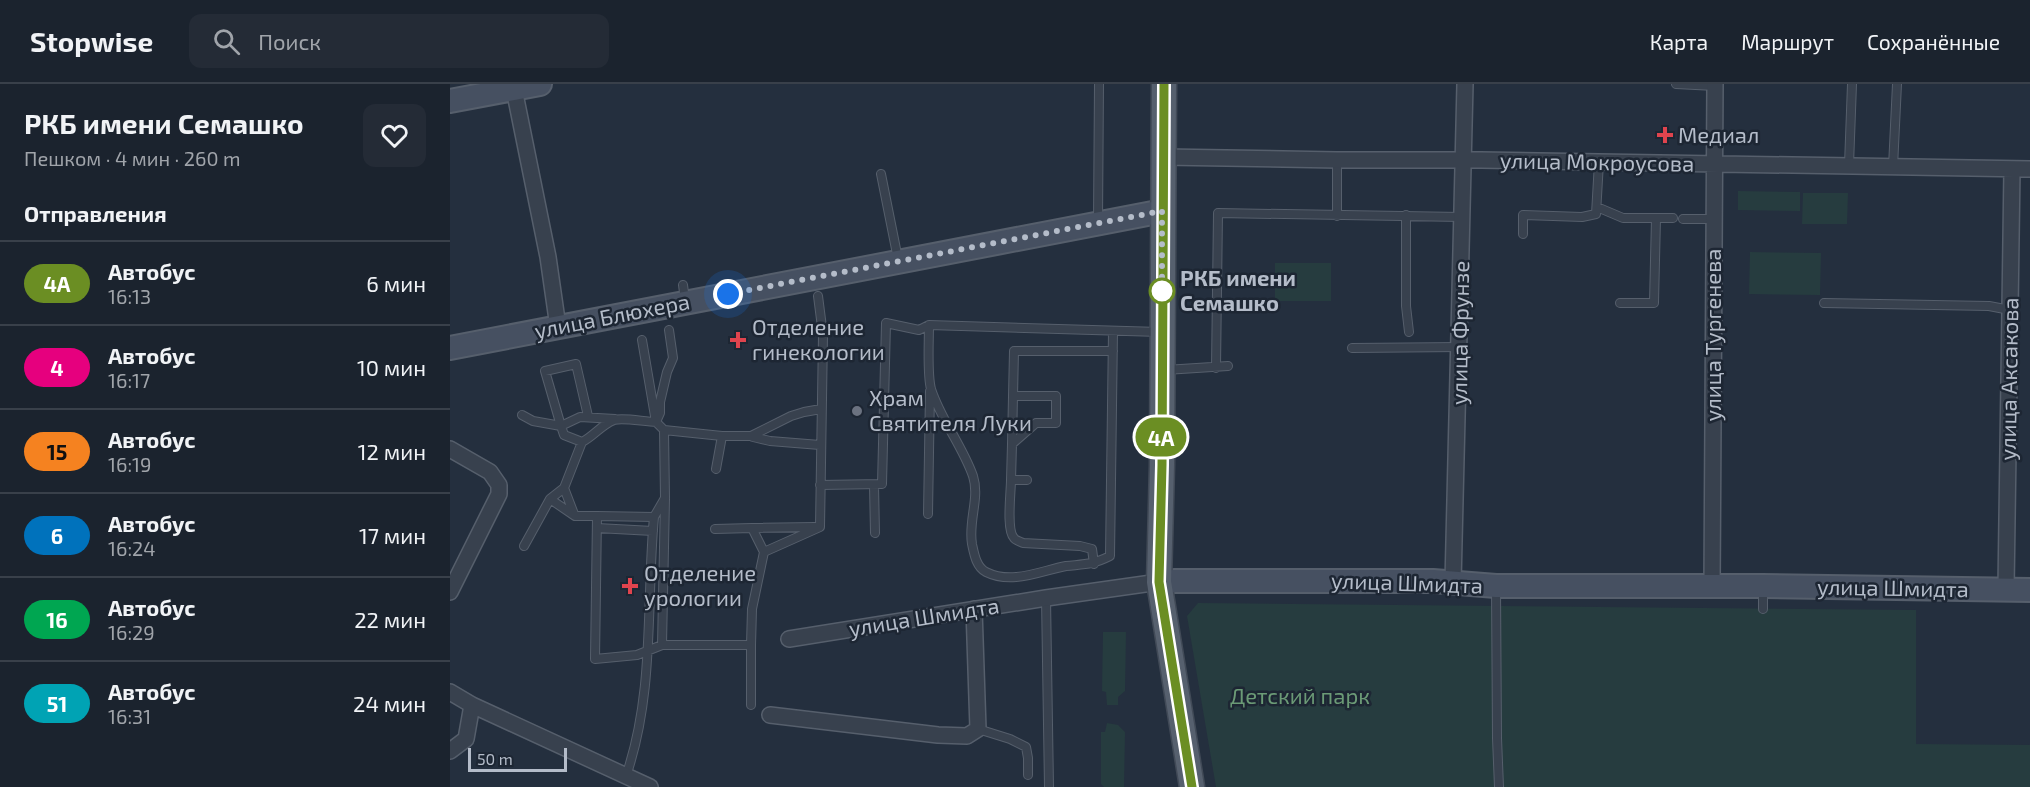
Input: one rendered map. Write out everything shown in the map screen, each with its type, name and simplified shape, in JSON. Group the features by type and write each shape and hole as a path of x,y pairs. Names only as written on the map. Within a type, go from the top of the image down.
{"main road":[{"path":"450,101 513,87 540,84"},
{"path":"1164,84 1162,465 1159,582 1192,787"},
{"name":"улица Блюхера","path":"450,348 558,327 684,293 898,261 1162,211"},
{"name":"улица Шмидта","path":"1159,582 1175,580 1433,581 1496,586 1712,587 1763,598 2030,590"}],"street":[{"name":"улица Фрунзе","path":"1453,583 1465,84"},
{"name":"улица Тургенева","path":"1712,587 1715,85"},
{"path":"513,87 548,257 558,327"},
{"name":"улица Мокроусова","path":"1164,157 2030,169"},
{"name":"улица Аксакова","path":"2006,589 2012,169"},
{"path":"450,449 490,472 499,485 499,494 450,592"},
{"name":"улица Шмидта","path":"789,639 1159,582"},
{"path":"770,715 938,735 966,736 978,729 974,609"},
{"path":"450,692 472,705 650,787"},
{"path":"450,751 466,739 472,705"}],"lane":[{"path":"1098,222 1099,84"},
{"path":"1676,84 1715,85"},
{"path":"1848,165 1852,84"},
{"path":"1893,167 1897,84"},
{"path":"1336,216 1337,160"},
{"path":"1522,234 1523,215 1582,217 1596,214 1599,162"},
{"path":"881,174 898,261"},
{"path":"1597,207 1623,218 1673,218"},
{"path":"1216,368 1218,213 1461,217"},
{"path":"1406,215 1406,306 1409,332"},
{"path":"1620,303 1654,303 1656,218"},
{"path":"1683,219 1713,219"},
{"path":"818,296 823,335 820,527"},
{"path":"1824,303 1989,306 2010,310"},
{"path":"820,485 882,484 886,322 919,330 929,325 1161,332"},
{"path":"928,514 931,387 929,325"},
{"path":"656,422 660,413 660,402 667,372 673,358 669,330"},
{"path":"931,387 940,409 964,452 974,479 975,508 971,530 977,563 985,571 1011,577 1032,575 1067,566 1094,564 1110,556 1113,331"},
{"path":"642,340 656,422 664,430 722,436 751,436 770,441 820,445"},
{"path":"1352,348 1460,347"},
{"path":"1094,564 1092,549 1080,546 1023,543 1015,539 1011,532 1014,351 1113,351"},
{"path":"588,416 576,364 545,371 564,435 582,441 591,438 603,426 616,419"},
{"path":"1161,370 1228,366"},
{"path":"1012,444 1036,423 1056,423 1056,396 1013,396"},
{"path":"751,436 791,416 821,410"},
{"path":"522,415 533,421 561,426 580,417 588,416 656,422"},
{"path":"662,645 664,430"},
{"path":"716,470 722,436"},
{"path":"525,546 550,499 564,488 582,441"},
{"path":"1011,480 1027,480"},
{"path":"874,484 875,533"},
{"path":"564,488 575,516"},
{"path":"626,776 640,724 649,651 654,517 665,498"},
{"path":"550,499 575,516 654,517"},
{"path":"597,516 595,659 615,658 649,651 662,645 751,645"},
{"path":"715,529 820,527"},
{"path":"764,552 820,527"},
{"path":"597,528 653,531"},
{"path":"751,705 752,609 764,552 752,528"},
{"path":"1496,586 1499,787"},
{"path":"1046,598 1049,787"},
{"path":"978,729 1010,739 1026,747 1028,776"}],"green space":[{"path":"1738,191 1800,192 1800,211 1738,210"},
{"path":"1803,193 1848,193 1847,224 1802,224"},
{"path":"1750,252 1821,253 1820,295 1749,294"},
{"path":"1275,263 1331,263 1331,301 1275,301"},
{"name":"Детский парк","path":"1198,603 1916,610 1916,744 2030,745 2030,787 1216,787 1187,616"},
{"path":"1103,632 1126,632 1125,691 1118,697 1118,705 1107,705 1106,692 1102,691"},
{"path":"1107,723 1118,725 1125,732 1124,787 1104,787 1101,784 1101,732 1105,732"}],"bus line":[{"name":"4А","path":"1164,84 1162,465 1159,582 1192,787"}],"place":[{"name":"Медиал","path":"1665,135"},
{"name":"РКБ имени Семашко","path":"1162,291"},
{"name":"Отделение гинекологии","path":"738,340"},
{"name":"Храм Святителя Луки","path":"857,411"},
{"name":"Отделение урологии","path":"630,586"}],"route":[{"path":"728,294 1162,211 1162,291"}]}
